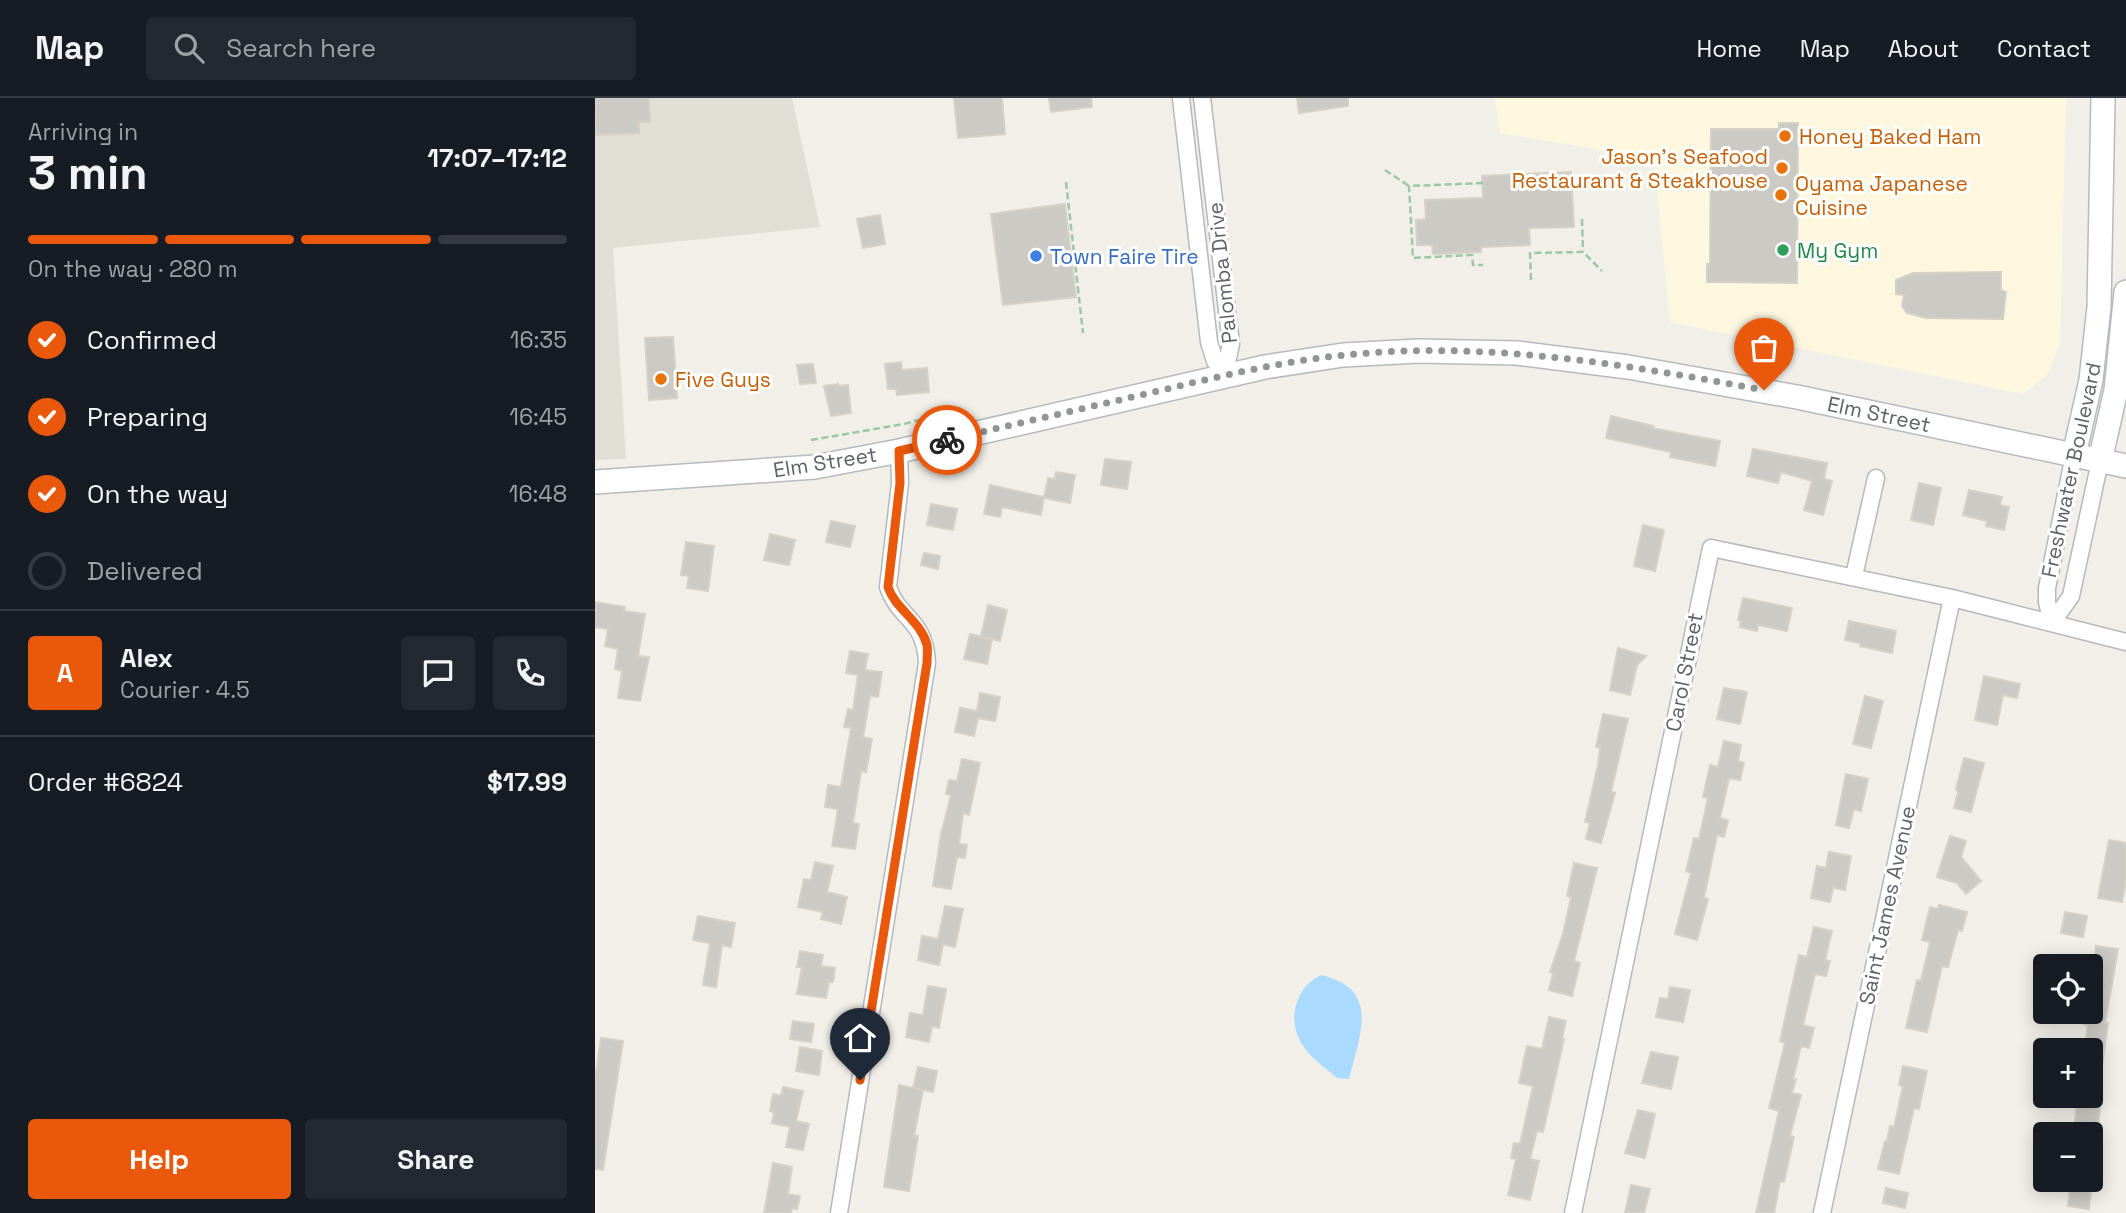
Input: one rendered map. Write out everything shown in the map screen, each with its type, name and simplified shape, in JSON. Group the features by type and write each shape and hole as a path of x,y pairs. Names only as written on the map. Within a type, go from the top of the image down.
{"main road":[{"name":"Freshwater Boulevard","path":"2074,455 2091,380 2099,307 2103,98"},
{"name":"Freshwater Boulevard","path":"2100,461 2116,390 2126,292"},
{"name":"Elm Street","path":"595,482 815,467 899,451 1309,359 1380,352 1470,351 1546,356 1619,365 1797,397 2126,466"}],"street":[{"name":"Palomba Drive","path":"1181,98 1209,342 1215,361 1224,376"},
{"name":"Palomba Drive","path":"1202,98 1231,344 1224,376"},
{"path":"839,1213 927,663 926,644 915,622 892,600 888,587 900,483 899,451"},
{"name":"Freshwater Boulevard","path":"2052,623 2047,588 2074,455"},
{"name":"Freshwater Boulevard","path":"2052,623 2071,596 2100,461"},
{"path":"1854,576 1876,478"},
{"name":"Carol Street","path":"1573,1213 1711,548 1952,598 2126,642"},
{"name":"Saint James Avenue","path":"1822,1213 1952,598"}],"path":[{"path":"1385,170 1409,186 1483,183"},
{"path":"1066,182 1083,333"},
{"path":"1409,186 1413,258 1472,255 1473,265 1483,265"},
{"path":"1582,219 1583,252 1602,271"},
{"path":"1531,280 1530,253 1583,252"},
{"path":"811,440 950,412"}],"shaded area":[{"path":"595,98 792,98 820,227 613,248 626,459 595,460"},
{"path":"1495,98 2066,98 2060,343 2047,375 2023,394 1670,322 1654,159 1500,133"}],"water":[{"path":"1321,975 1340,982 1352,991 1359,1002 1361,1030 1349,1079 1337,1078 1315,1060 1298,1038 1295,1027 1294,1017 1299,997 1304,988"}],"building":[{"path":"595,98 649,98 650,122 639,122 639,133 596,135"},
{"path":"954,98 1002,98 1005,134 958,138"},
{"path":"1049,98 1091,98 1092,107 1051,112"},
{"path":"1297,98 1348,98 1348,106 1299,113"},
{"path":"1779,123 1798,123 1797,283 1707,282 1707,264 1710,264 1711,129 1779,129"},
{"path":"1571,172 1574,227 1529,228 1530,245 1481,247 1481,252 1433,254 1432,245 1417,245 1416,220 1426,219 1425,200 1483,198 1482,176"},
{"path":"1065,204 1076,297 1003,305 991,214"},
{"path":"880,215 885,244 863,248 857,219"},
{"path":"2001,272 2001,290 2006,292 2003,319 1926,318 1907,313 1902,306 1904,295 1896,294 1896,280 1913,273"},
{"path":"673,337 677,398 649,400 645,338"},
{"path":"901,362 902,370 927,368 929,392 897,395 896,389 888,389 885,364"},
{"path":"813,364 816,383 800,384 797,365"},
{"path":"848,385 851,413 831,416 824,386"},
{"path":"1611,416 1653,426 1652,428 1720,441 1715,466 1670,457 1671,452 1606,438"},
{"path":"1753,449 1827,463 1824,479 1832,481 1823,515 1804,510 1812,481 1781,472 1778,483 1747,476"},
{"path":"1105,459 1131,462 1127,489 1101,485"},
{"path":"1056,472 1075,475 1070,503 1044,498 1048,478 1055,479"},
{"path":"1919,483 1941,488 1933,525 1911,520"},
{"path":"990,485 1044,497 1041,515 1002,507 1000,517 984,514"},
{"path":"1969,490 2002,497 2000,505 2009,507 2004,530 1986,526 1987,521 1963,515"},
{"path":"931,504 957,509 953,530 927,525"},
{"path":"831,521 855,526 850,547 826,542"},
{"path":"1643,525 1664,530 1655,571 1634,566"},
{"path":"770,534 795,540 789,565 764,560"},
{"path":"686,542 714,546 708,591 687,588 689,576 681,575"},
{"path":"924,553 940,556 938,569 921,565"},
{"path":"1743,598 1792,608 1787,631 1758,625 1757,631 1740,627 1741,621 1738,620"},
{"path":"595,602 625,607 624,611 645,614 638,656 649,657 640,701 618,698 622,671 615,669 618,649 605,646 608,629 595,627"},
{"path":"988,605 1007,610 1000,641 981,636"},
{"path":"1849,621 1896,631 1892,653 1845,640"},
{"path":"970,634 992,639 987,664 964,659"},
{"path":"1618,648 1646,656 1637,665 1630,695 1610,690"},
{"path":"850,651 868,654 865,670 882,672 878,697 870,696 863,737 872,739 866,772 861,771 853,823 859,824 855,849 832,846 838,809 825,807 828,785 841,787 851,728 844,727 848,709 853,710 858,675 846,673"},
{"path":"1984,676 2020,684 2017,698 2003,695 1997,725 1975,720"},
{"path":"1724,688 1747,692 1740,724 1717,719"},
{"path":"980,693 1000,697 995,721 978,718 974,736 955,732 960,708 977,711"},
{"path":"1865,696 1883,701 1871,748 1853,744"},
{"path":"1603,714 1628,719 1611,792 1615,793 1601,843 1586,839 1590,823 1585,822 1598,765 1600,747 1596,747"},
{"path":"1724,741 1741,745 1738,761 1744,763 1740,780 1729,778 1720,818 1728,820 1724,837 1717,835 1704,898 1708,899 1697,940 1675,934 1691,873 1686,871 1694,838 1699,839 1708,798 1703,797 1710,765 1718,767"},
{"path":"1964,758 1984,763 1971,812 1954,808"},
{"path":"962,759 980,763 969,815 963,813 959,844 967,845 965,858 957,857 951,889 933,886 941,834 951,795 946,794 949,780 957,781"},
{"path":"1846,774 1868,779 1861,811 1854,809 1849,828 1836,825"},
{"path":"1950,836 1966,841 1961,857 1981,881 1966,894 1957,883 1937,877"},
{"path":"2109,840 2126,843 2126,881 2122,902 2098,898"},
{"path":"1829,852 1851,856 1845,890 1833,888 1830,902 1811,898 1817,866 1826,868"},
{"path":"815,862 833,866 827,892 847,897 841,924 821,919 823,912 798,907 804,879 811,880"},
{"path":"1574,863 1597,868 1574,961 1580,963 1572,996 1549,990 1553,973 1550,972 1563,934 1571,897 1567,896"},
{"path":"1939,905 1967,912 1962,931 1958,930 1948,967 1942,966 1927,1032 1906,1028 1917,980 1921,981 1930,942 1922,940 1930,907 1938,909"},
{"path":"945,906 963,909 955,947 943,944 939,965 918,960 922,936 938,939"},
{"path":"2065,912 2087,916 2083,937 2061,933"},
{"path":"698,916 735,923 731,947 722,945 716,987 703,985 710,943 693,940"},
{"path":"1814,927 1832,931 1825,960 1830,961 1826,976 1815,974 1803,1025 1814,1028 1809,1048 1801,1046 1793,1079 1796,1079 1792,1093 1801,1095 1790,1136 1794,1137 1784,1182 1780,1181 1774,1213 1756,1213 1779,1111 1769,1108 1785,1043 1780,1041 1799,955 1807,957"},
{"path":"2096,946 2118,949 2105,1023 2108,1023 2103,1059 2103,1038 2086,1038 2088,1025 2084,1024 2103,1024 2103,954 2095,954"},
{"path":"800,951 823,955 821,966 835,968 833,982 829,982 826,998 797,994 802,967 797,967"},
{"path":"928,986 946,989 939,1028 932,1026 929,1042 906,1037 910,1013 923,1015"},
{"path":"1670,987 1690,990 1683,1022 1656,1017 1660,998 1668,999"},
{"path":"1549,1017 1566,1021 1543,1132 1537,1131 1530,1159 1539,1161 1530,1200 1508,1195 1516,1159 1511,1158 1514,1143 1520,1144 1533,1086 1519,1083 1527,1046 1542,1049"},
{"path":"793,1021 814,1024 811,1042 790,1039"},
{"path":"601,1038 623,1041 603,1170 595,1169 595,1080"},
{"path":"800,1047 822,1051 819,1075 796,1071"},
{"path":"1651,1052 1678,1057 1671,1089 1642,1083"},
{"path":"1903,1066 1927,1071 1919,1109 1914,1108 1899,1174 1878,1169 1890,1126 1894,1127 1903,1086 1899,1085"},
{"path":"918,1067 937,1071 933,1092 913,1088"},
{"path":"899,1085 923,1090 914,1136 918,1136 909,1191 884,1187"},
{"path":"783,1087 803,1091 796,1121 809,1124 803,1150 786,1147 790,1127 772,1123 774,1112 770,1111 773,1094 781,1096"},
{"path":"2077,1108 2100,1108 2098,1122 2075,1122"},
{"path":"1638,1110 1655,1114 1645,1158 1625,1153"},
{"path":"773,1163 792,1167 788,1194 800,1196 797,1209 792,1208 791,1213 764,1213"},
{"path":"1631,1185 1650,1189 1644,1213 1625,1213"},
{"path":"1886,1188 1908,1193 1905,1208 1883,1203"},
{"path":"2070,1192 2091,1192 2089,1209 2068,1206"}],"way so far":[{"path":"947,440 1265,367 1309,359 1392,351 1470,351 1559,357 1764,390"}],"place":[{"name":"Honey Baked Ham","path":"1785,136"},
{"name":"Jason's Seafood Restaurant & Steakhouse","path":"1782,168"},
{"name":"Oyama Japanese Cuisine","path":"1781,195"},
{"name":"My Gym","path":"1783,250"},
{"name":"Town Faire Tire","path":"1036,256"},
{"name":"Five Guys","path":"661,379"}],"route":[{"path":"860,1080 927,663 926,644 915,622 892,600 888,587 900,483 899,451 947,440"}]}
